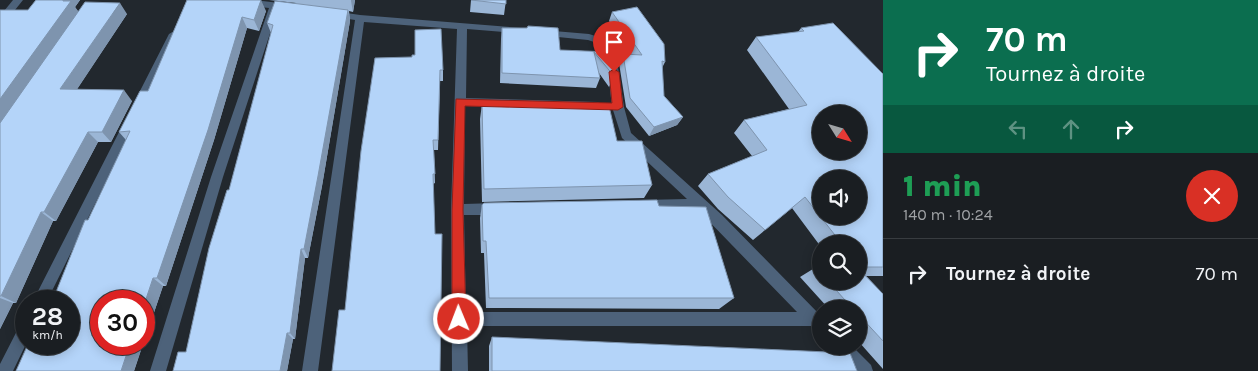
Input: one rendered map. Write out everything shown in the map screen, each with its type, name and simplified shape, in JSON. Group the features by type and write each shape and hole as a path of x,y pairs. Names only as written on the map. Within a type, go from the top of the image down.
{"street":[{"path":"0,23 18,0"},
{"path":"227,0 302,9"},
{"path":"158,371 217,176 274,5"},
{"path":"322,12 360,18 589,37 601,41 611,54 618,91 618,107 626,135 701,204 812,317"},
{"path":"310,371 360,18"},
{"path":"460,371 457,210 462,25"},
{"path":"46,290 177,27"},
{"path":"460,102 618,107"},
{"path":"633,206 701,204"},
{"path":"457,210 506,209"},
{"path":"459,319 812,323"},
{"path":"4,371 15,350"},
{"path":"849,355 865,371"}],"building":[{"path":"36,0 71,1 0,99 0,10 28,10"},
{"path":"187,0 261,0 254,20 242,17 208,130 157,278 153,278 149,290 90,290 90,355 126,355 121,371 16,371 23,355 80,355 80,290 57,290 85,220 88,220 130,131 119,132 140,91 148,91"},
{"path":"471,0 506,0 506,4"},
{"path":"275,1 348,10 304,249 301,249 290,333 287,333 280,371 173,371 178,352 186,352 209,248 227,190 229,190 273,25 267,23"},
{"path":"85,2 120,3 60,89 124,90 102,132 88,132 44,212 41,212 0,296 0,123"},
{"path":"637,7 664,44 665,62 662,61 664,96 683,117 654,127 630,98 623,54 642,55 612,12"},
{"path":"833,23 883,74 883,267 867,267 867,235 835,235 827,225 867,225 867,170 812,170 812,206 805,197 765,230 728,197 708,174 767,150 744,120 807,105 756,37 804,31 801,28"},
{"path":"528,26 558,28 560,50 609,52 614,76 594,52 600,78 502,73 502,28 527,28"},
{"path":"441,29 443,70 440,70 438,140 433,140 435,234 442,234 440,371 332,371 339,310 345,310 361,151 375,58 412,57 412,55 415,55 415,30"},
{"path":"482,104 609,106 617,141 642,141 652,185 484,189"},
{"path":"657,200 659,206 706,207 734,298 489,298 486,241 483,241 482,205 484,203"},
{"path":"867,277 883,294 883,341 867,324 867,300 845,300 836,290 867,290"},
{"path":"492,337 812,351 812,355 851,355 857,371 492,371"}],"route":[{"path":"459,319 457,210 460,102 618,107 618,91 614,72"}]}
